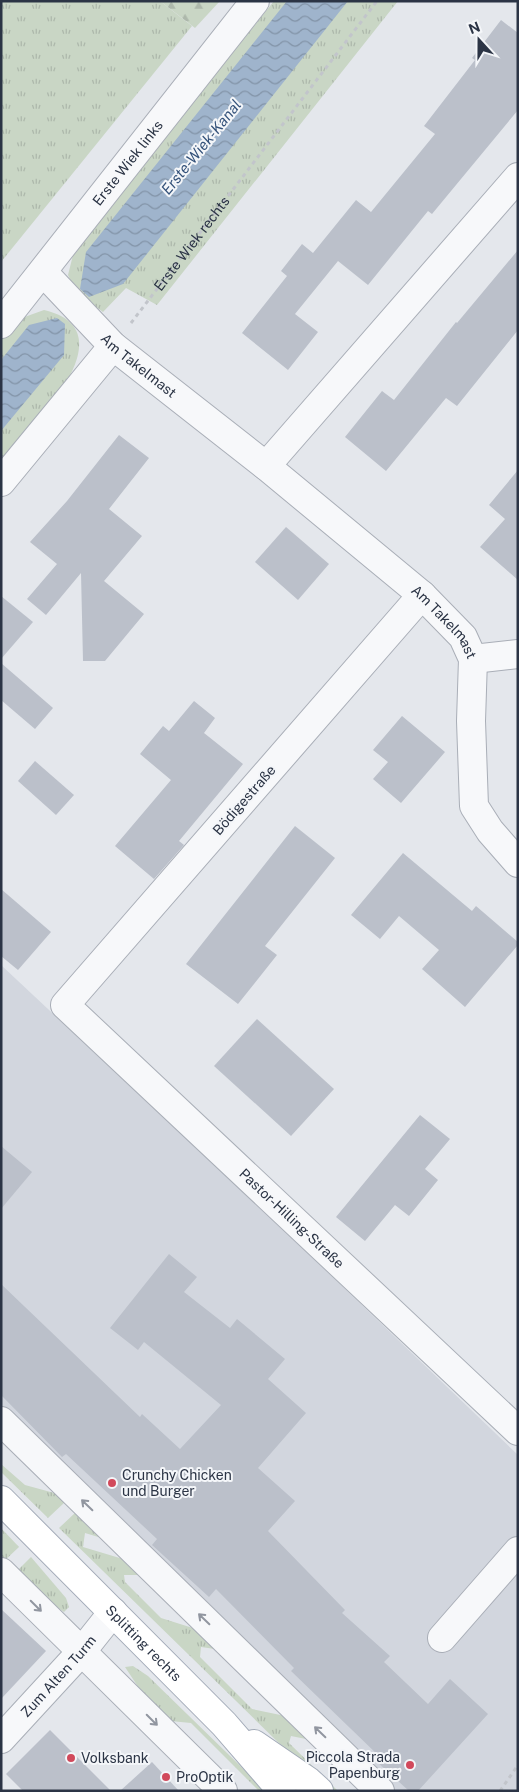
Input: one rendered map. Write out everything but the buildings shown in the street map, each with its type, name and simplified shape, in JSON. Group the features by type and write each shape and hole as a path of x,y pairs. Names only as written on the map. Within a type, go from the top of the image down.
{"main road":[{"name":"Splitting rechts","path":"1,1500 224,1724 282,1791"},
{"path":"224,1724 308,1781 318,1791"}],"street":[{"name":"Erste Wiek links","path":"1,324 256,1"},
{"path":"266,466 518,177"},
{"name":"Am Takelmast","path":"43,272 113,346 266,466 422,595 463,637 473,659 474,806 490,831 518,863"},
{"path":"1,482 113,346"},
{"name":"Bödigestraße","path":"66,1005 422,595"},
{"path":"473,659 518,654"},
{"name":"Pastor-Hilling-Straße","path":"66,1005 518,1432"},
{"path":"1,1421 380,1791"},
{"path":"442,1638 518,1551"},
{"path":"1,1572 223,1791"},
{"name":"Zum Alten Turm","path":"1,1739 82,1651 113,1612"}],"path":[{"name":"Erste Wiek rechts","path":"113,346 377,1"},
{"path":"500,1791 518,1765"}],"shaded area":[{"path":"1,965 269,1216 518,1455 518,1791 396,1791 1,1407"}],"green space":[{"path":"1,1 160,1 192,26 1,262"},
{"path":"160,1 220,1 195,28"},
{"path":"274,1 398,1 157,305 126,288 103,312 76,292 68,275 74,251"},
{"path":"44,310 69,321 79,338 77,359 66,382 50,406 1,464 1,340 19,319"},
{"path":"1,1464 25,1485 58,1494 65,1502 48,1518 1,1472"},
{"path":"76,1512 105,1539 85,1533 83,1547 123,1559 142,1575 124,1575 125,1582 161,1618 196,1629 222,1650 201,1647 200,1657 252,1709 290,1717 316,1741 291,1736 289,1743 338,1791 328,1791 59,1528"},
{"path":"1,1528 19,1547 1,1564"},
{"path":"31,1557 66,1598 69,1607 64,1612 13,1575"},
{"path":"133,1666 148,1676 266,1791 259,1791 191,1723 160,1720 125,1667"}],"water":[{"name":"Erste-Wiek-Kanal","path":"287,1 348,1 123,284 89,297 80,289 86,252"},
{"path":"57,318 65,324 64,355 1,431 1,360 29,325"}],"place":[{"name":"Crunchy Chicken und Burger","path":"112,1483"},
{"name":"Volksbank","path":"71,1758"},
{"name":"Piccola Strada Papenburg","path":"410,1765"},
{"name":"ProOptik","path":"166,1777"}]}
